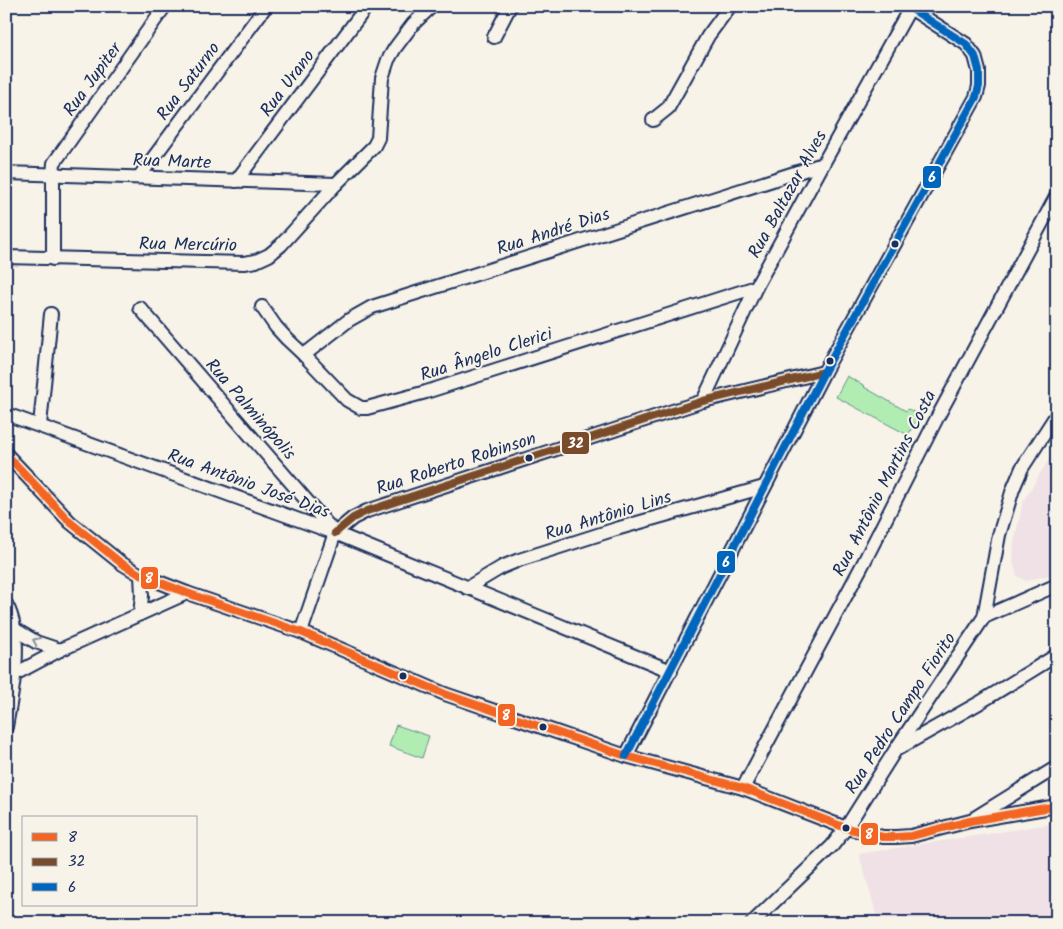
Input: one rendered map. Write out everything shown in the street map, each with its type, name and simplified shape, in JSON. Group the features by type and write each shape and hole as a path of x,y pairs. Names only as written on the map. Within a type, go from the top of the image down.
{"street":[{"name":"Rua Jupiter","path":"53,259 54,163 165,6"},
{"name":"Rua Saturno","path":"139,177 266,6"},
{"name":"Rua Urano","path":"236,181 366,6"},
{"name":"Rua Mercúrio","path":"6,257 244,263 256,261 269,255 281,245 336,184 374,146 378,138 382,78 388,60 413,24 432,6"},
{"path":"494,37 510,6"},
{"path":"653,120 668,108 708,36 730,6"},
{"path":"626,756 824,372 976,97 979,86 979,71 975,56 966,44 909,7"},
{"name":"Rua Baltazar Alves","path":"703,401 756,287 909,7"},
{"name":"Rua André Dias","path":"304,354 349,320 372,307 823,164"},
{"name":"Rua Marte","path":"6,173 336,184"},
{"name":"Rua Antônio Martins Costa","path":"744,788 864,562 937,418 1057,195"},
{"name":"Rua Ângelo Clerici","path":"262,307 276,327 304,354 346,400 361,408 367,408 426,392 756,287"},
{"name":"Rua Palminópolis","path":"140,308 335,533"},
{"path":"40,425 51,314"},
{"name":"Rua Roberto Robinson","path":"335,533 353,518 367,511 703,401 824,372"},
{"name":"Rua Antônio José Dias","path":"6,414 335,533 670,671"},
{"path":"984,617 999,535 1012,489 1022,468 1057,414"},
{"path":"6,454 70,522 121,563 141,575 301,632 445,694 626,756 744,788 846,828 883,837 911,836 970,821 1057,806"},
{"name":"Rua Antônio Lins","path":"467,588 502,567 519,560 616,529 764,487"},
{"path":"301,632 335,533"},
{"path":"140,614 142,596 141,575"},
{"path":"984,617 1057,585"},
{"path":"15,674 60,650 187,592"},
{"path":"6,604 11,612 14,629 15,674 6,727"},
{"name":"Rua Pedro Campo Fiorito","path":"752,923 832,846 846,828 984,617"},
{"path":"14,629 36,642 60,650"},
{"path":"896,749 979,703 1057,655"},
{"path":"970,821 1057,767"}],"shaded area":[{"path":"1057,446 1057,571 1026,581 1017,576 1013,562 1014,543 1023,502"},
{"path":"1057,823 1057,923 879,923 859,854"}],"green space":[{"path":"847,376 906,411 908,409 918,414 908,435 836,397"},
{"path":"396,725 429,736 422,758 389,746"}],"transit line":[{"name":"6","path":"626,756 824,372 976,97 979,86 979,71 975,56 966,44 907,6"},
{"name":"32","path":"335,533 353,518 367,511 703,401 824,372"},
{"name":"8","path":"6,454 70,522 121,563 141,575 187,593 301,632 445,694 626,756 743,788 846,828 883,837 911,836 970,821 1057,806"}]}
